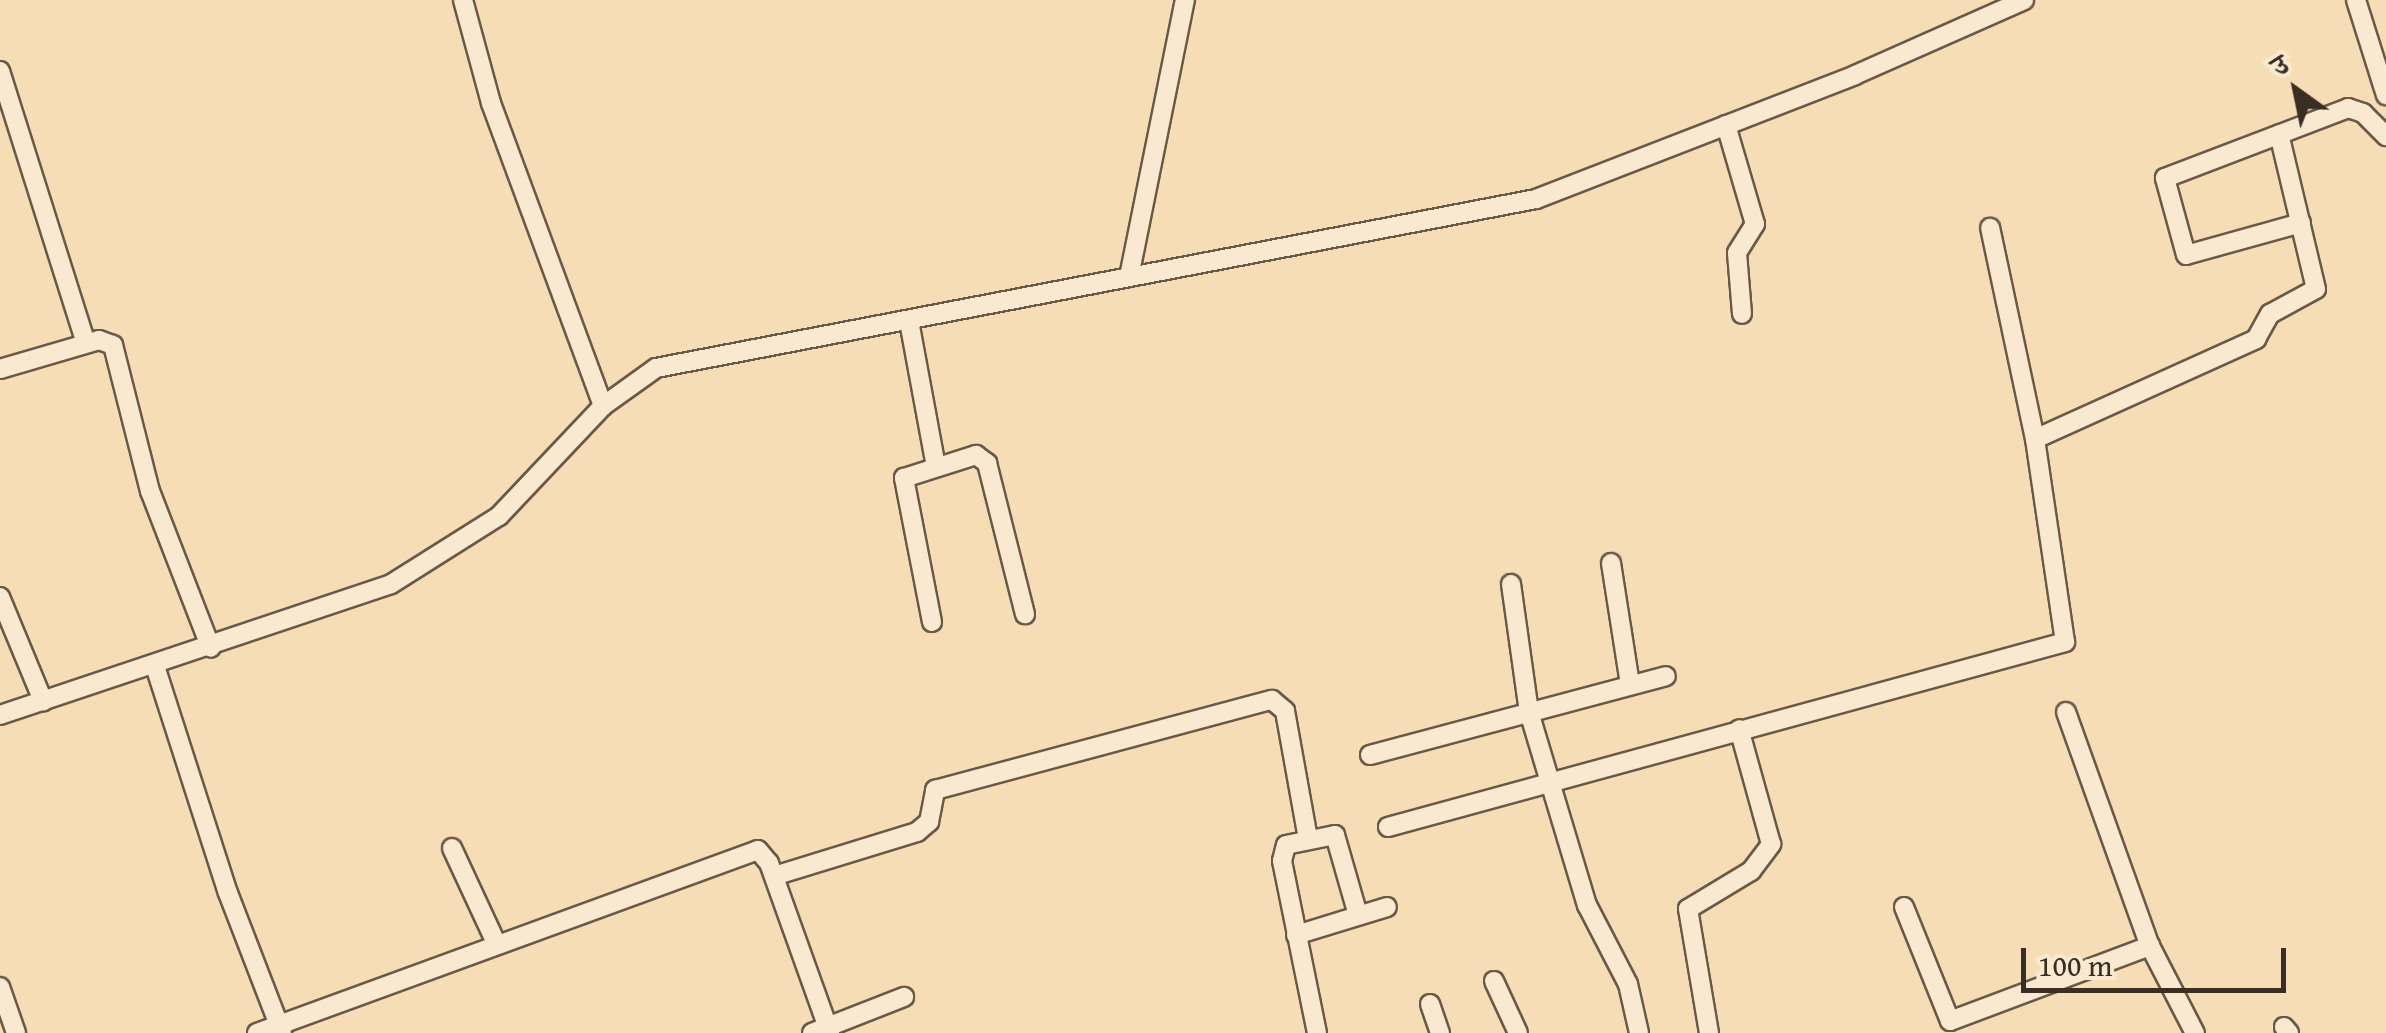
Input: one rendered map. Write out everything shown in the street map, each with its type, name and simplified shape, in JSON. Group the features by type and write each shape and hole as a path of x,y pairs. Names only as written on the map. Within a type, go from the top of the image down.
{"street":[{"path":"463,0 492,103 603,406"},
{"path":"1128,277 1184,0"},
{"path":"0,714 346,603 436,561 499,516 603,406 656,368 1536,200 2024,0"},
{"path":"2356,0 2386,94"},
{"path":"0,71 86,344"},
{"path":"2301,223 2186,255 2164,185 2169,173 2348,108 2386,136"},
{"path":"1726,125 1756,224 1737,253 1742,314"},
{"path":"2035,439 2256,339 2270,314 2310,296 2316,288 2279,134"},
{"path":"1388,827 2064,642 2035,439 1990,228"},
{"path":"908,321 936,466"},
{"path":"0,369 86,344 113,345 150,491 211,648"},
{"path":"932,622 903,486 908,474 984,456 1025,614"},
{"path":"1612,563 1630,685"},
{"path":"1511,584 1529,712 1587,905 1628,984 1639,1033"},
{"path":"0,597 43,701"},
{"path":"155,666 228,894 281,1029"},
{"path":"1370,755 1666,676"},
{"path":"774,876 917,832 930,822 936,790 1272,700 1286,710 1308,839"},
{"path":"2066,712 2150,946 2194,1033"},
{"path":"1709,1033 1688,909 1751,872 1771,844 1740,729"},
{"path":"1317,1033 1282,851 1328,834 1340,842 1358,915"},
{"path":"452,848 496,943"},
{"path":"257,1033 281,1029 496,943 748,851 764,854 774,876 823,1031 904,997"},
{"path":"1296,935 1387,906"},
{"path":"1904,907 1950,1021 2150,946"},
{"path":"1494,981 1518,1033"},
{"path":"0,986 16,1033"},
{"path":"1430,1004 1440,1033"}]}
